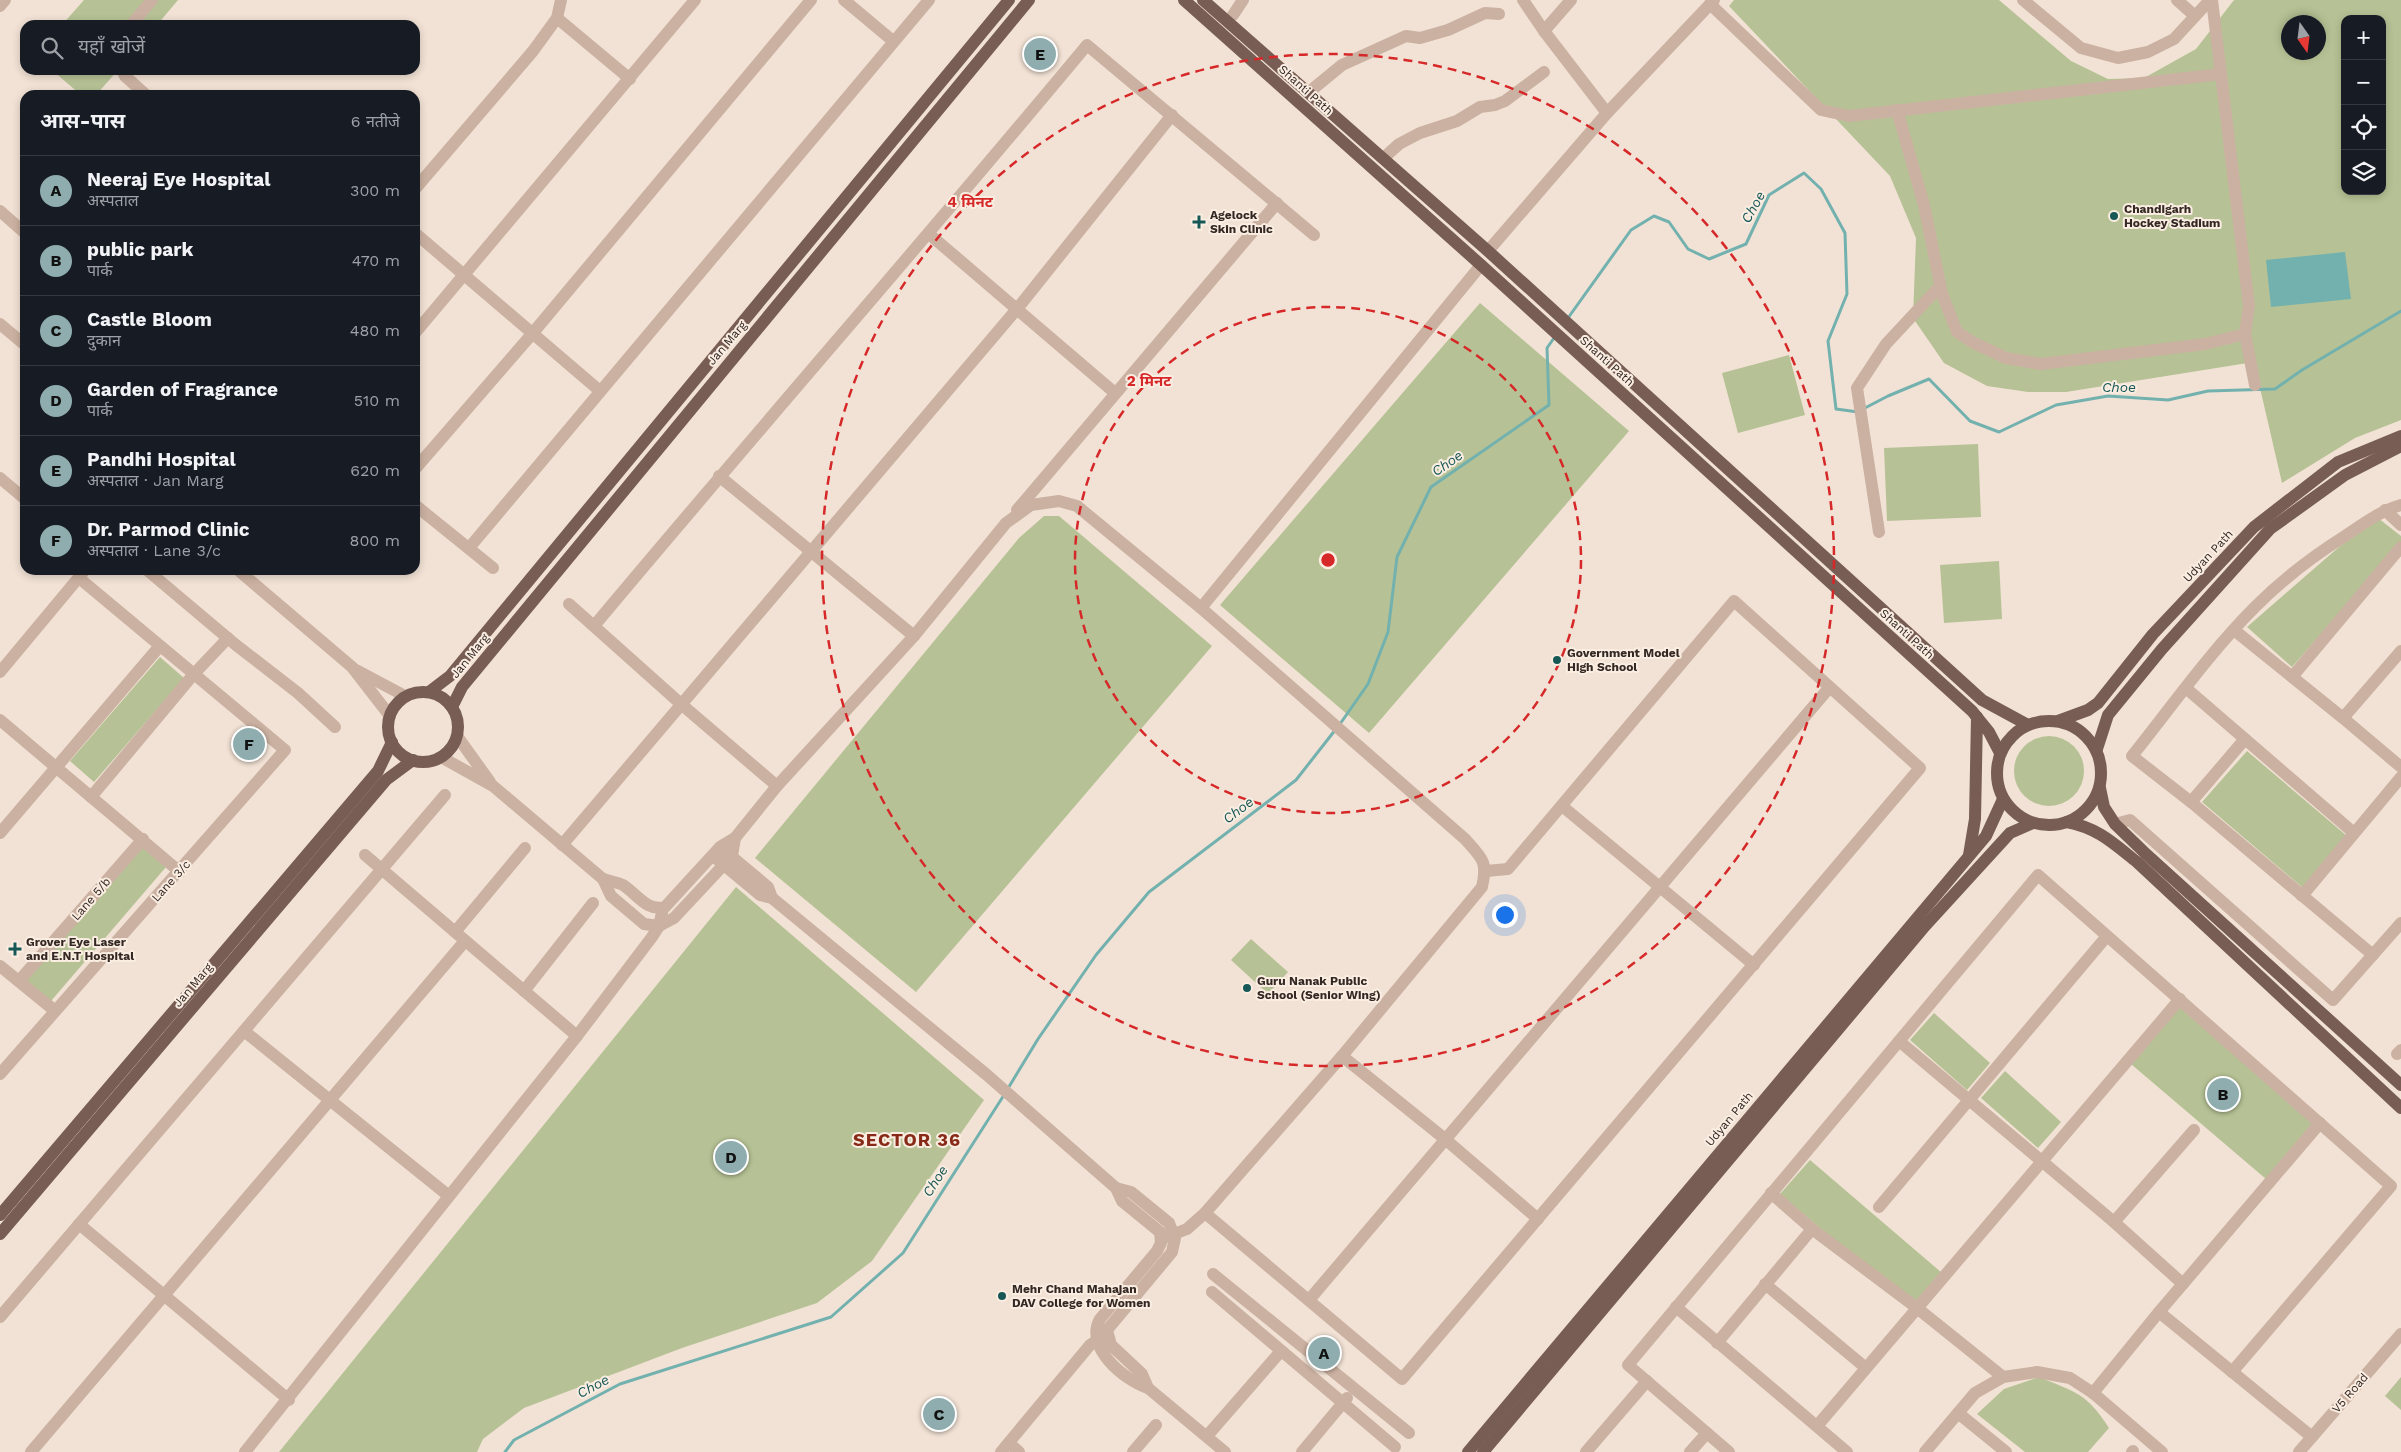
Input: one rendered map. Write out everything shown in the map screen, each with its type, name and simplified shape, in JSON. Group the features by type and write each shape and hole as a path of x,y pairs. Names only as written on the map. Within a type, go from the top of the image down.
{"main road":[{"name":"Jan Marg","path":"429,692 450,676 1009,0"},
{"name":"Jan Marg","path":"452,707 462,687 1029,0"},
{"name":"Shanti Path","path":"1184,0 1481,265 1977,717 2000,753"},
{"name":"Shanti Path","path":"1203,0 1488,251 1982,700 2028,725"},
{"name":"Udyan Path","path":"2058,721 2088,710 2098,703 2153,634 2254,527 2338,462 2401,436"},
{"path":"2097,749 2108,715 2162,649 2270,529 2345,475 2401,446"},
{"path":"419,692 429,692 445,699 452,707 458,722 457,736 451,748 441,757 428,761 413,760 402,754 392,742 388,724 390,716 396,705 405,696 419,692"},
{"path":"1969,855 1975,819 1977,717"},
{"path":"2067,822 2085,811 2095,799 2102,779 2100,756 2091,740 2072,725 2058,721 2040,721 2028,725 2013,735 2000,753 1997,774 2003,799 2010,808 2033,823 2047,825 2067,822 2085,826 2105,836 2137,862 2401,1108"},
{"name":"Jan Marg","path":"0,1215 378,771 392,742"},
{"name":"Jan Marg","path":"0,1234 386,780 413,760"},
{"path":"2100,788 2104,807 2115,824 2401,1086"},
{"name":"Udyan Path","path":"1468,1452 1986,836 2003,799"},
{"name":"Udyan Path","path":"1483,1452 1925,926 2010,833 2033,823"}],"street":[{"path":"0,6 5,0"},
{"path":"135,20 152,0"},
{"path":"420,183 533,51 557,18 561,0"},
{"path":"420,327 696,0"},
{"path":"420,463 532,334 812,0"},
{"path":"844,0 893,41"},
{"path":"468,548 929,0"},
{"path":"1233,16 1243,0"},
{"path":"1523,0 1544,31 1607,113"},
{"path":"1544,31 1571,0"},
{"path":"2023,0 2081,48 2118,58 2148,52 2174,39 2211,0"},
{"path":"2177,0 2195,16"},
{"path":"2211,0 2249,306 2244,334 2255,385"},
{"path":"1488,251 1607,113 1712,2 1821,110 1849,116 2221,74"},
{"path":"1314,88 1342,66 1406,36 1420,38 1448,30 1485,13 1499,14"},
{"path":"557,18 630,80"},
{"path":"594,626 719,476 930,234 1087,45 1314,235"},
{"path":"1388,154 1399,144 1420,133 1457,121 1480,107 1495,105 1505,101 1544,72"},
{"path":"124,75 140,90"},
{"path":"1897,110 1924,205 1940,286 1957,332 2006,358 2042,364 2205,344 2244,334"},
{"path":"562,845 1017,309 1172,115"},
{"path":"441,757 493,786 603,879 621,884 649,906 663,908 670,904 716,852 735,838 777,786 914,636 1114,393 1277,203"},
{"path":"0,211 20,228"},
{"path":"930,234 1114,393"},
{"path":"420,238 600,390"},
{"path":"1201,608 1481,265"},
{"path":"1879,532 1857,388 1886,344 1940,286"},
{"path":"0,324 20,340"},
{"path":"719,476 812,550 914,636"},
{"path":"0,478 20,495"},
{"path":"1006,524 1031,505 1059,501 1077,506 1201,608 1465,839 1480,856 1486,871 1482,887 1342,1056 1204,1213 1187,1229 1175,1236 1162,1239"},
{"path":"2373,955 2191,802 2132,756 2234,630 2282,582 2328,547 2385,510 2401,505"},
{"path":"420,509 493,568"},
{"path":"2385,510 2401,525"},
{"path":"2292,677 2401,547"},
{"path":"0,672 81,575"},
{"path":"83,575 193,675"},
{"path":"153,575 228,638 298,693 336,727"},
{"path":"244,575 352,668 390,716"},
{"path":"1204,1213 1402,1379 1920,768 1734,601 1508,869 1486,871"},
{"path":"568,604 777,786"},
{"path":"2234,630 2344,718 2401,767"},
{"path":"91,797 193,675 228,638"},
{"path":"0,833 159,646"},
{"path":"2344,718 2401,650"},
{"path":"352,668 405,696"},
{"name":"Lane 3/c","path":"0,1074 54,1010 180,872 285,750 193,675"},
{"path":"1309,1300 1829,688"},
{"path":"2187,689 2354,834"},
{"path":"0,720 180,872"},
{"path":"457,736 493,786"},
{"path":"2191,802 2245,739"},
{"path":"2302,896 2401,778"},
{"path":"0,1317 445,795"},
{"path":"1562,806 1754,965"},
{"path":"2115,824 2130,820 2333,1000 2401,923"},
{"path":"603,879 611,896 644,924 659,926 674,918 728,861 735,838"},
{"name":"Lane 5/b","path":"19,981 143,839"},
{"path":"31,1452 330,1100 460,936 525,848"},
{"path":"716,852 728,861 760,895 772,898 1032,1114 1116,1188 1122,1201 1158,1230 1162,1239 1157,1251 1095,1327 1102,1338 1142,1374 1148,1388 1225,1452"},
{"path":"364,855 577,1036"},
{"path":"1729,1452 1628,1365 2038,875 2391,1186 2232,1372"},
{"path":"524,991 593,903"},
{"path":"245,1452 289,1400 577,1036 659,926 663,908"},
{"path":"1879,1207 2107,936"},
{"path":"0,966 54,1010"},
{"path":"1817,1426 2180,999"},
{"path":"244,1031 449,1196"},
{"path":"1899,1041 2114,1222 2183,1284"},
{"path":"1342,1056 1538,1219"},
{"path":"2094,1393 2159,1312 2320,1123"},
{"path":"2114,1222 2194,1130"},
{"path":"1019,1452 1005,1447 1102,1338 1109,1327 1172,1252 1175,1236 1169,1223 1131,1192 1116,1188"},
{"path":"1771,1193 1812,1229 1918,1308 2003,1377"},
{"path":"79,1224 289,1400"},
{"path":"1717,1343 1812,1229"},
{"path":"1213,1274 1409,1433"},
{"path":"1765,1284 1866,1368"},
{"path":"1212,1292 1395,1447"},
{"path":"1676,1307 1847,1452"},
{"path":"2159,1312 2312,1436"},
{"name":"V5 Road","path":"2299,1452 2401,1334"},
{"path":"1207,1436 1281,1351"},
{"path":"1925,1452 1975,1393 2003,1377 2037,1372 2070,1378 2094,1393 2162,1452"},
{"path":"1586,1452 1647,1381"},
{"path":"1302,1452 1343,1404 1353,1389"},
{"path":"1958,1413 2006,1452"},
{"path":"1133,1452 1156,1425"},
{"path":"1690,1452 1707,1432"}],"green space":[{"path":"84,0 178,0 161,20 66,20"},
{"path":"1734,0 1999,0 2071,61 2108,79 2144,78 2196,49 2234,0 2401,0 2401,420 2355,438 2282,483 2254,362 2066,392 2028,392 1987,386 1944,363 1913,318 1916,238 1890,176 1729,6"},
{"path":"58,75 114,75 100,90 75,90"},
{"path":"1480,303 1629,431 1369,733 1220,605"},
{"path":"1789,355 1805,415 1738,433 1722,373"},
{"path":"1978,444 1981,517 1887,521 1884,448"},
{"path":"1044,516 1059,516 1212,646 916,992 755,858 1019,538"},
{"path":"2378,518 2401,536 2401,543 2292,667 2247,627 2339,547"},
{"path":"1999,561 2002,619 1944,623 1940,565"},
{"path":"160,657 184,678 94,782 70,761"},
{"path":"2049,736 2068,742 2078,752 2084,771 2078,790 2068,800 2049,806 2030,800 2020,790 2014,771 2020,752 2030,742"},
{"path":"2247,751 2347,836 2303,888 2202,802"},
{"path":"141,846 166,867 51,1001 26,980"},
{"path":"736,887 984,1100 872,1261 817,1303 682,1348 524,1408 483,1439 477,1452 279,1452"},
{"path":"1251,939 1288,972 1268,994 1231,960"},
{"path":"2182,1004 2314,1123 2266,1179 2131,1064"},
{"path":"1934,1013 1990,1063 1967,1090 1910,1040"},
{"path":"2005,1071 2061,1122 2038,1148 1981,1098"},
{"path":"1810,1160 1942,1273 1913,1307 1780,1194"},
{"path":"2039,1377 2071,1390 2087,1400 2109,1428 2088,1452 2025,1452 1977,1414 2004,1389"},
{"path":"2401,1377 2401,1410 2385,1396"}],"water":[{"path":"2345,252 2351,299 2271,307 2266,260"}],"waterway":[{"name":"Choe","path":"1568,318 1631,230 1654,216 1669,222 1688,249 1709,259 1746,244 1769,195 1804,173 1821,189 1845,233 1847,294 1828,341 1836,409 1858,412"},
{"name":"Choe","path":"1863,409 1929,379 1970,421 1999,432 2056,405 2108,396 2168,400 2208,391 2275,389 2302,370 2401,311"},
{"name":"Choe","path":"1340,724 1368,684 1388,632 1397,557 1431,487 1549,405 1547,348 1554,338"},
{"name":"Choe","path":"1007,1090 1038,1039 1096,955 1149,892 1296,780 1336,729"},
{"name":"Choe","path":"505,1452 514,1440 620,1384 831,1317 903,1253 1004,1095"}],"place":[{"name":"Pandhi Hospital","path":"1040,54"},
{"name":"Chandigarh Hockey Stadium","path":"2114,216"},
{"name":"Agelock Skin Clinic","path":"1199,222"},
{"name":"Government Model High School","path":"1557,660"},
{"name":"Dr. Parmod Clinic","path":"249,744"},
{"name":"Grover Eye Laser and E.N.T Hospital","path":"15,949"},
{"name":"Guru Nanak Public School (Senior Wing)","path":"1247,988"},
{"name":"public park","path":"2223,1094"},
{"name":"Garden of Fragrance","path":"731,1157"},
{"name":"Mehr Chand Mahajan DAV College for Women","path":"1002,1296"},
{"name":"Neeraj Eye Hospital","path":"1324,1353"},
{"name":"Castle Bloom","path":"939,1414"}],"district":[{"name":"SECTOR 36","path":"907,1140"}]}
